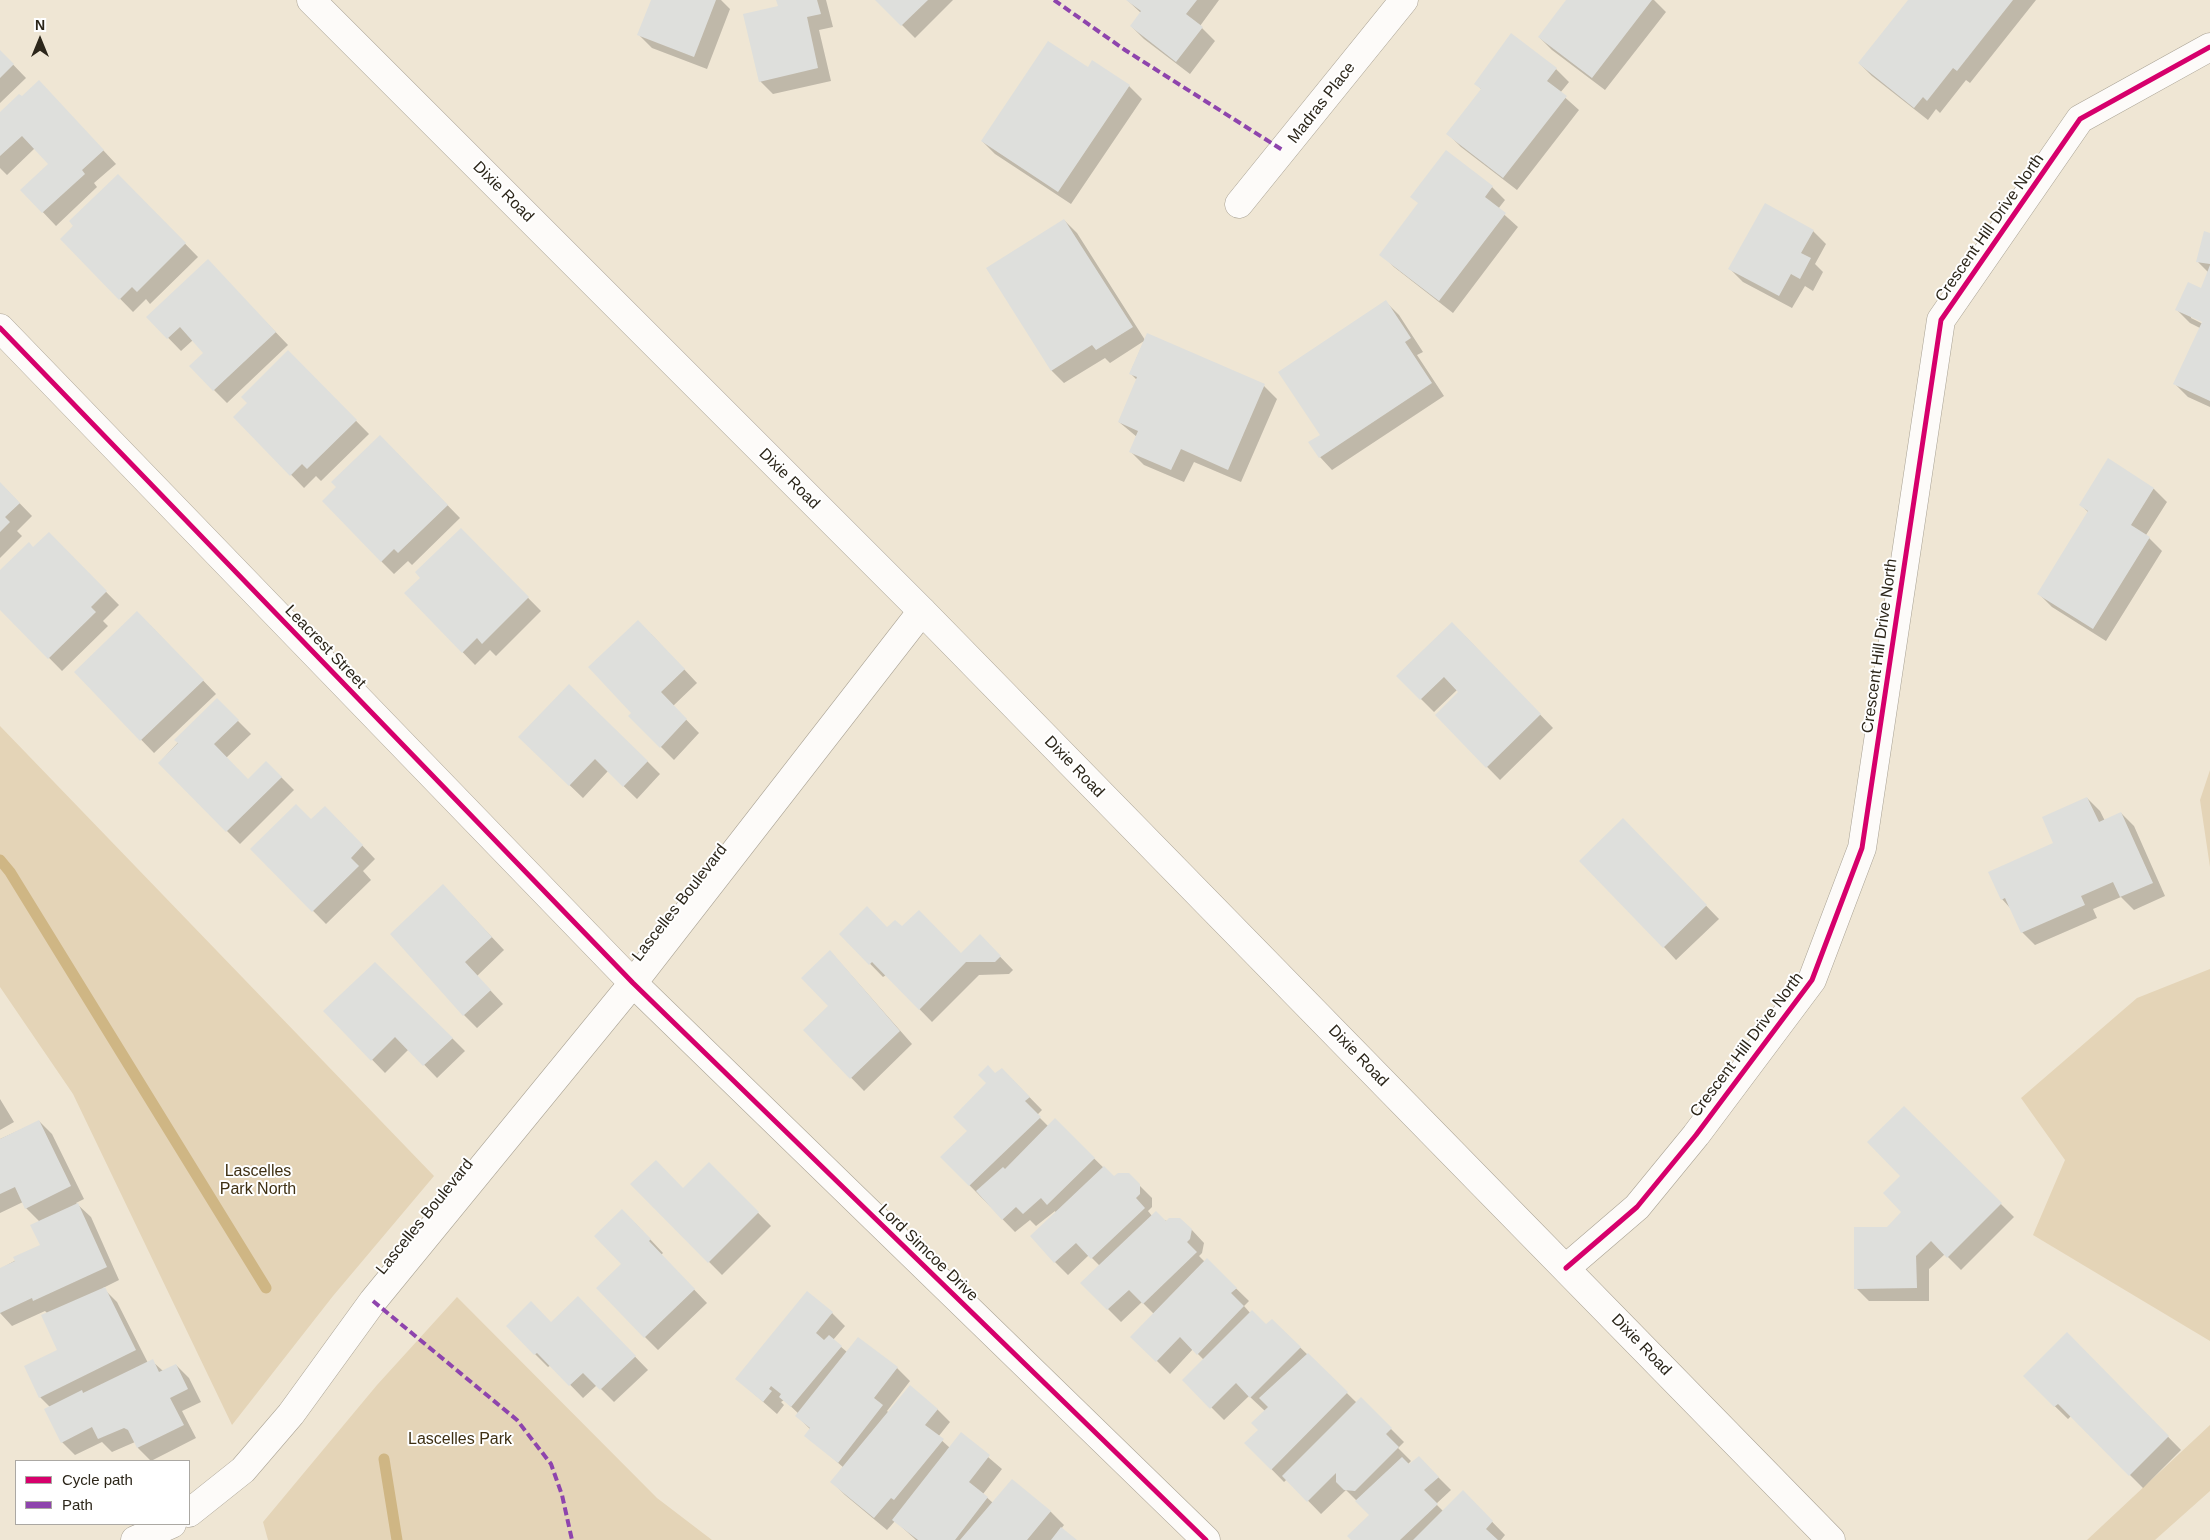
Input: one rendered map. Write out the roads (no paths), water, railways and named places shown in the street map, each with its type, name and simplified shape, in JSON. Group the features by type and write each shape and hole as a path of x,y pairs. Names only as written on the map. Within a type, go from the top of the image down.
{"street":[{"name":"Dixie Road","path":"311,0 922,611 1831,1540"},
{"name":"Madras Place","path":"1239,204 1404,0"},
{"name":"Crescent Hill Drive North","path":"1566,1268 1637,1207 1696,1135 1812,980 1862,848 1941,320 2080,119 2210,47"},
{"name":"Leacrest Street","path":"0,328 633,983"},
{"name":"Lascelles Boulevard","path":"190,1512 243,1470 291,1414 373,1300 633,983 922,611"},
{"name":"Lord Simcoe Drive","path":"633,983 1206,1540"},
{"path":"135,1540 170,1525"}],"waterway":[{"path":"0,860 10,872 266,1288"},
{"path":"384,1459 397,1540"}],"park label":[{"name":"Lascelles Park North","path":"258,1181"},
{"name":"Lascelles Park","path":"460,1440"}]}
